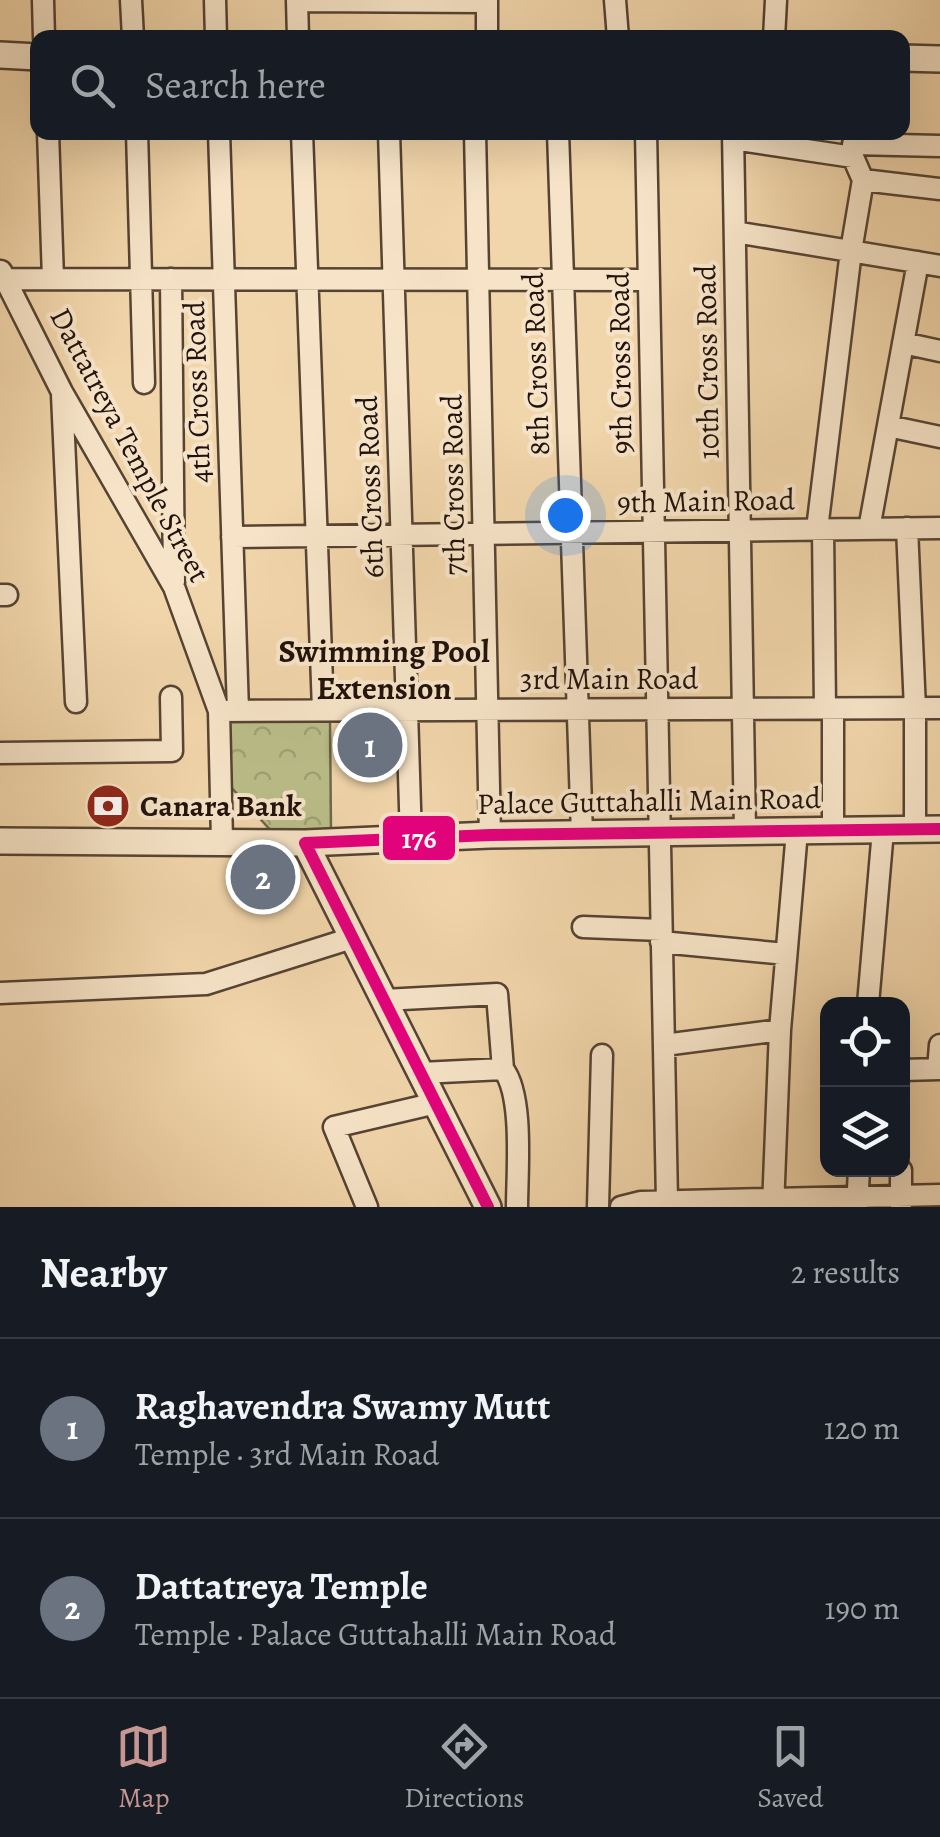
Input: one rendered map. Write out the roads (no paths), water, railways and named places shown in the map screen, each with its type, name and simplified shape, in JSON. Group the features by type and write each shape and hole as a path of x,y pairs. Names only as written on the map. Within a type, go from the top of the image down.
{"street":[{"path":"43,0 44,30"},
{"path":"131,0 133,30"},
{"path":"215,0 216,30"},
{"path":"615,0 617,30"},
{"path":"774,30 776,0"},
{"path":"298,30 297,1 487,1 488,30"},
{"path":"0,55 30,57"},
{"path":"910,58 940,59"},
{"path":"48,140 53,279"},
{"path":"137,140 144,383"},
{"name":"4th Cross Road","path":"219,140 232,538 222,841"},
{"path":"302,140 323,710"},
{"name":"6th Cross Road","path":"388,140 412,839"},
{"name":"7th Cross Road","path":"475,140 490,836"},
{"name":"8th Cross Road","path":"558,140 582,834"},
{"name":"9th Cross Road","path":"646,140 658,832"},
{"name":"10th Cross Road","path":"733,140 745,831"},
{"path":"755,140 853,158"},
{"path":"833,831 820,529 851,251 863,180 853,158 853,144 940,146"},
{"path":"863,180 940,189"},
{"path":"735,232 940,266"},
{"path":"869,528 918,262"},
{"path":"2,276 649,280"},
{"name":"Dattatreya Temple Street","path":"2,276 62,392 174,586 228,710"},
{"path":"171,279 174,586"},
{"path":"903,343 940,351"},
{"path":"62,392 76,702"},
{"path":"888,426 940,437"},
{"path":"907,528 915,709 928,830"},
{"name":"9th Main Road","path":"232,538 940,528"},
{"path":"0,753 172,751 171,698"},
{"name":"3rd Main Road","path":"228,710 940,708"},
{"path":"869,997 883,830"},
{"name":"Palace Guttahalli Main Road","path":"0,841 306,843 658,832 928,830"},
{"path":"773,1203 780,1030 797,831"},
{"path":"658,832 667,1201"},
{"path":"306,843 488,1207"},
{"path":"582,927 786,954"},
{"path":"0,993 206,984 352,938"},
{"path":"384,1000 497,994 503,1069 510,1078 514,1098 517,1207"},
{"path":"664,1045 780,1030"},
{"path":"910,1070 939,1069 940,1045"},
{"path":"598,1207 602,1056"},
{"path":"421,1073 503,1069"},
{"path":"367,1207 334,1127 436,1103"},
{"path":"858,1202 859,1177"},
{"path":"621,1207 667,1201 901,1201 940,1195"}],"place":[{"name":"Raghavendra Swamy Mutt","path":"370,745"},
{"name":"Canara Bank","path":"108,806"},
{"name":"Dattatreya Temple","path":"263,877"}],"district":[{"name":"Swimming Pool Extension","path":"384,670"}]}
